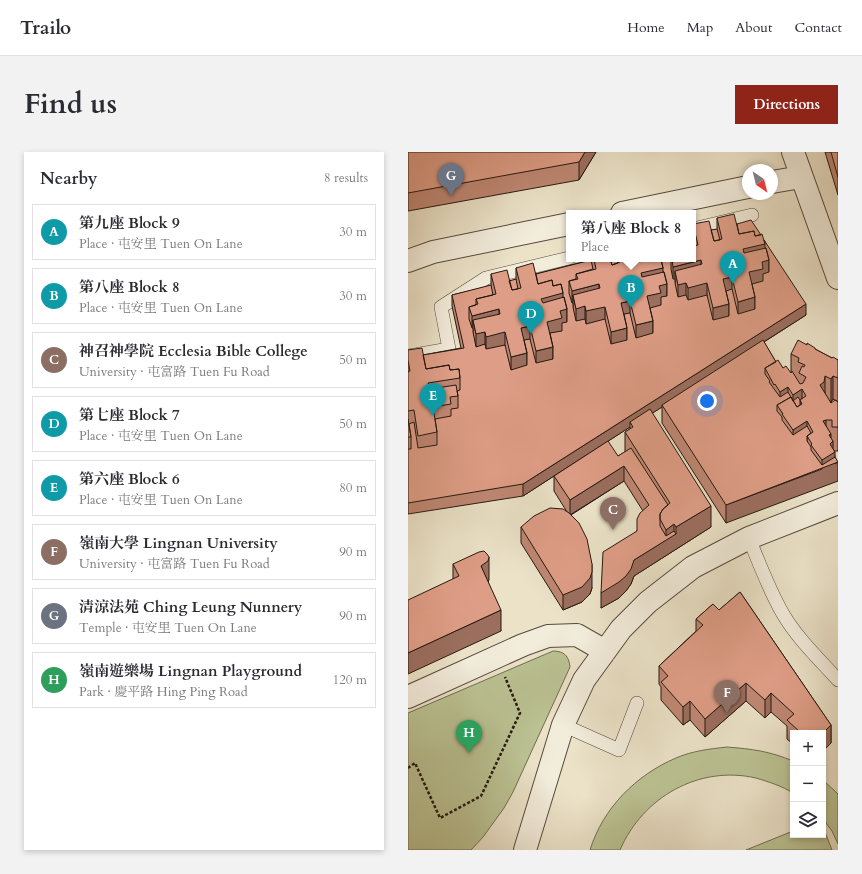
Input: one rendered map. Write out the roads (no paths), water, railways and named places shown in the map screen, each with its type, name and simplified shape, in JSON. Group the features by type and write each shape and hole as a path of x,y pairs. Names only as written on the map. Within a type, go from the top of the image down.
{"street":[{"path":"793,152 838,278"},
{"path":"778,181 801,177"},
{"path":"637,210 742,188"},
{"path":"408,261 433,252 566,225"},
{"path":"525,850 562,725 584,680 621,630 648,602 693,567 748,538 838,503"},
{"path":"408,696 523,645 548,636 577,635 605,651"}],"lane":[{"path":"696,228 752,215"},
{"path":"408,356 449,349 441,307 486,278 566,259"},
{"path":"748,538 783,614 795,632 838,680"},
{"path":"562,725 619,750 637,703"}],"place":[{"name":"清涼法苑 Ching Leung Nunnery","path":"451,196"},
{"name":"第九座 Block 9","path":"733,284"},
{"name":"第八座 Block 8","path":"631,308"},
{"name":"第七座 Block 7","path":"531,334"},
{"name":"第六座 Block 6","path":"433,416"},
{"name":"神召神學院 Ecclesia Bible College","path":"613,530"},
{"name":"嶺南大學 Lingnan University","path":"727,713"},
{"name":"嶺南遊樂場 Lingnan Playground","path":"469,753"}]}
